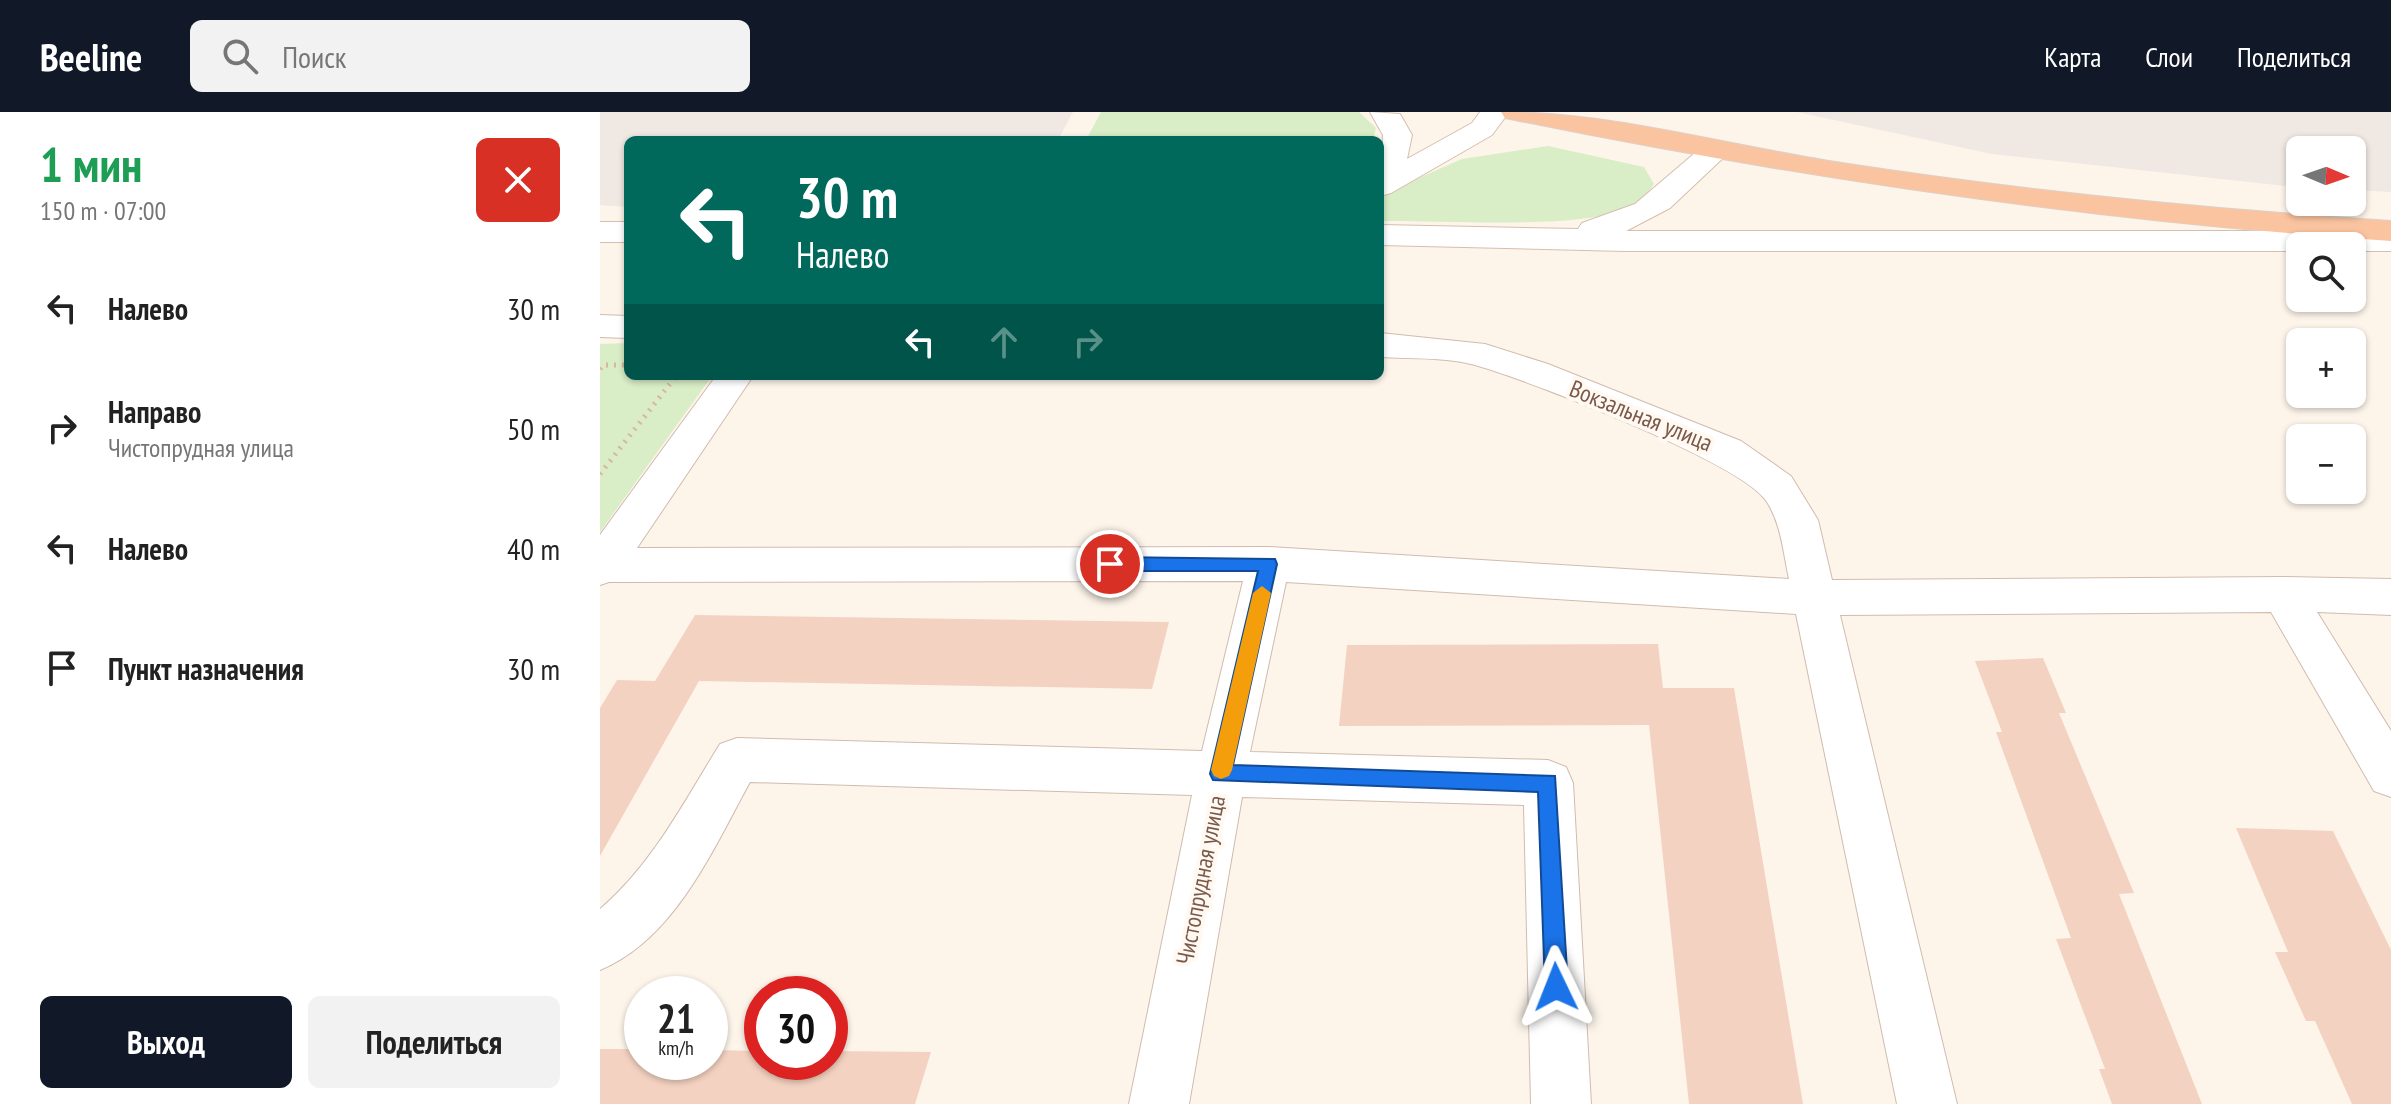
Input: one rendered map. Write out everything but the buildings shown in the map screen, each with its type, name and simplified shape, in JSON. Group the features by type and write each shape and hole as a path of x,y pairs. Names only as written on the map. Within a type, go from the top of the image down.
{"highway":[{"path":"1515,112 1712,153 2056,203 2391,231"}],"street":[{"path":"1384,112 1395,124 1399,138 1397,152 1384,167"},
{"path":"1384,185 1482,129 1495,112"},
{"path":"1555,237 1637,218 1672,194 1712,153"},
{"path":"600,232 624,232"},
{"path":"1384,235 1624,241 2391,241"},
{"path":"600,326 624,327"},
{"name":"Вокзальная улица","path":"1384,345 1472,352 1535,373 1727,451 1777,486 1797,520 1927,1104"},
{"path":"601,566 732,380"},
{"path":"601,566 1268,564 1815,598 2283,594 2391,597"},
{"name":"Чистопрудная улица","path":"1159,1104 1221,774 1268,564"},
{"path":"2283,594 2391,775"},
{"path":"600,943 618,931 675,863 737,760 1548,783 1561,1104"}],"path":[{"path":"600,369 603,365 624,365"},
{"path":"600,474 673,380"}],"shaded area":[{"path":"600,112 1073,112 1060,136 624,136 624,207 600,205"},
{"path":"1797,112 2391,112 2391,192 2366,191 2366,136 2286,136 2286,186 1992,154"}],"green space":[{"path":"1101,112 1359,112 1376,128 1374,136 1088,136"},
{"path":"1548,146 1644,167 1654,184 1627,209 1574,220 1384,221 1384,193 1462,159"},
{"path":"624,343 624,380 709,380 600,532 600,344"}],"slow traffic":[{"path":"1221,770 1262,593"}],"route":[{"path":"1110,564 1268,564 1221,774 1548,783 1556,987"}]}
